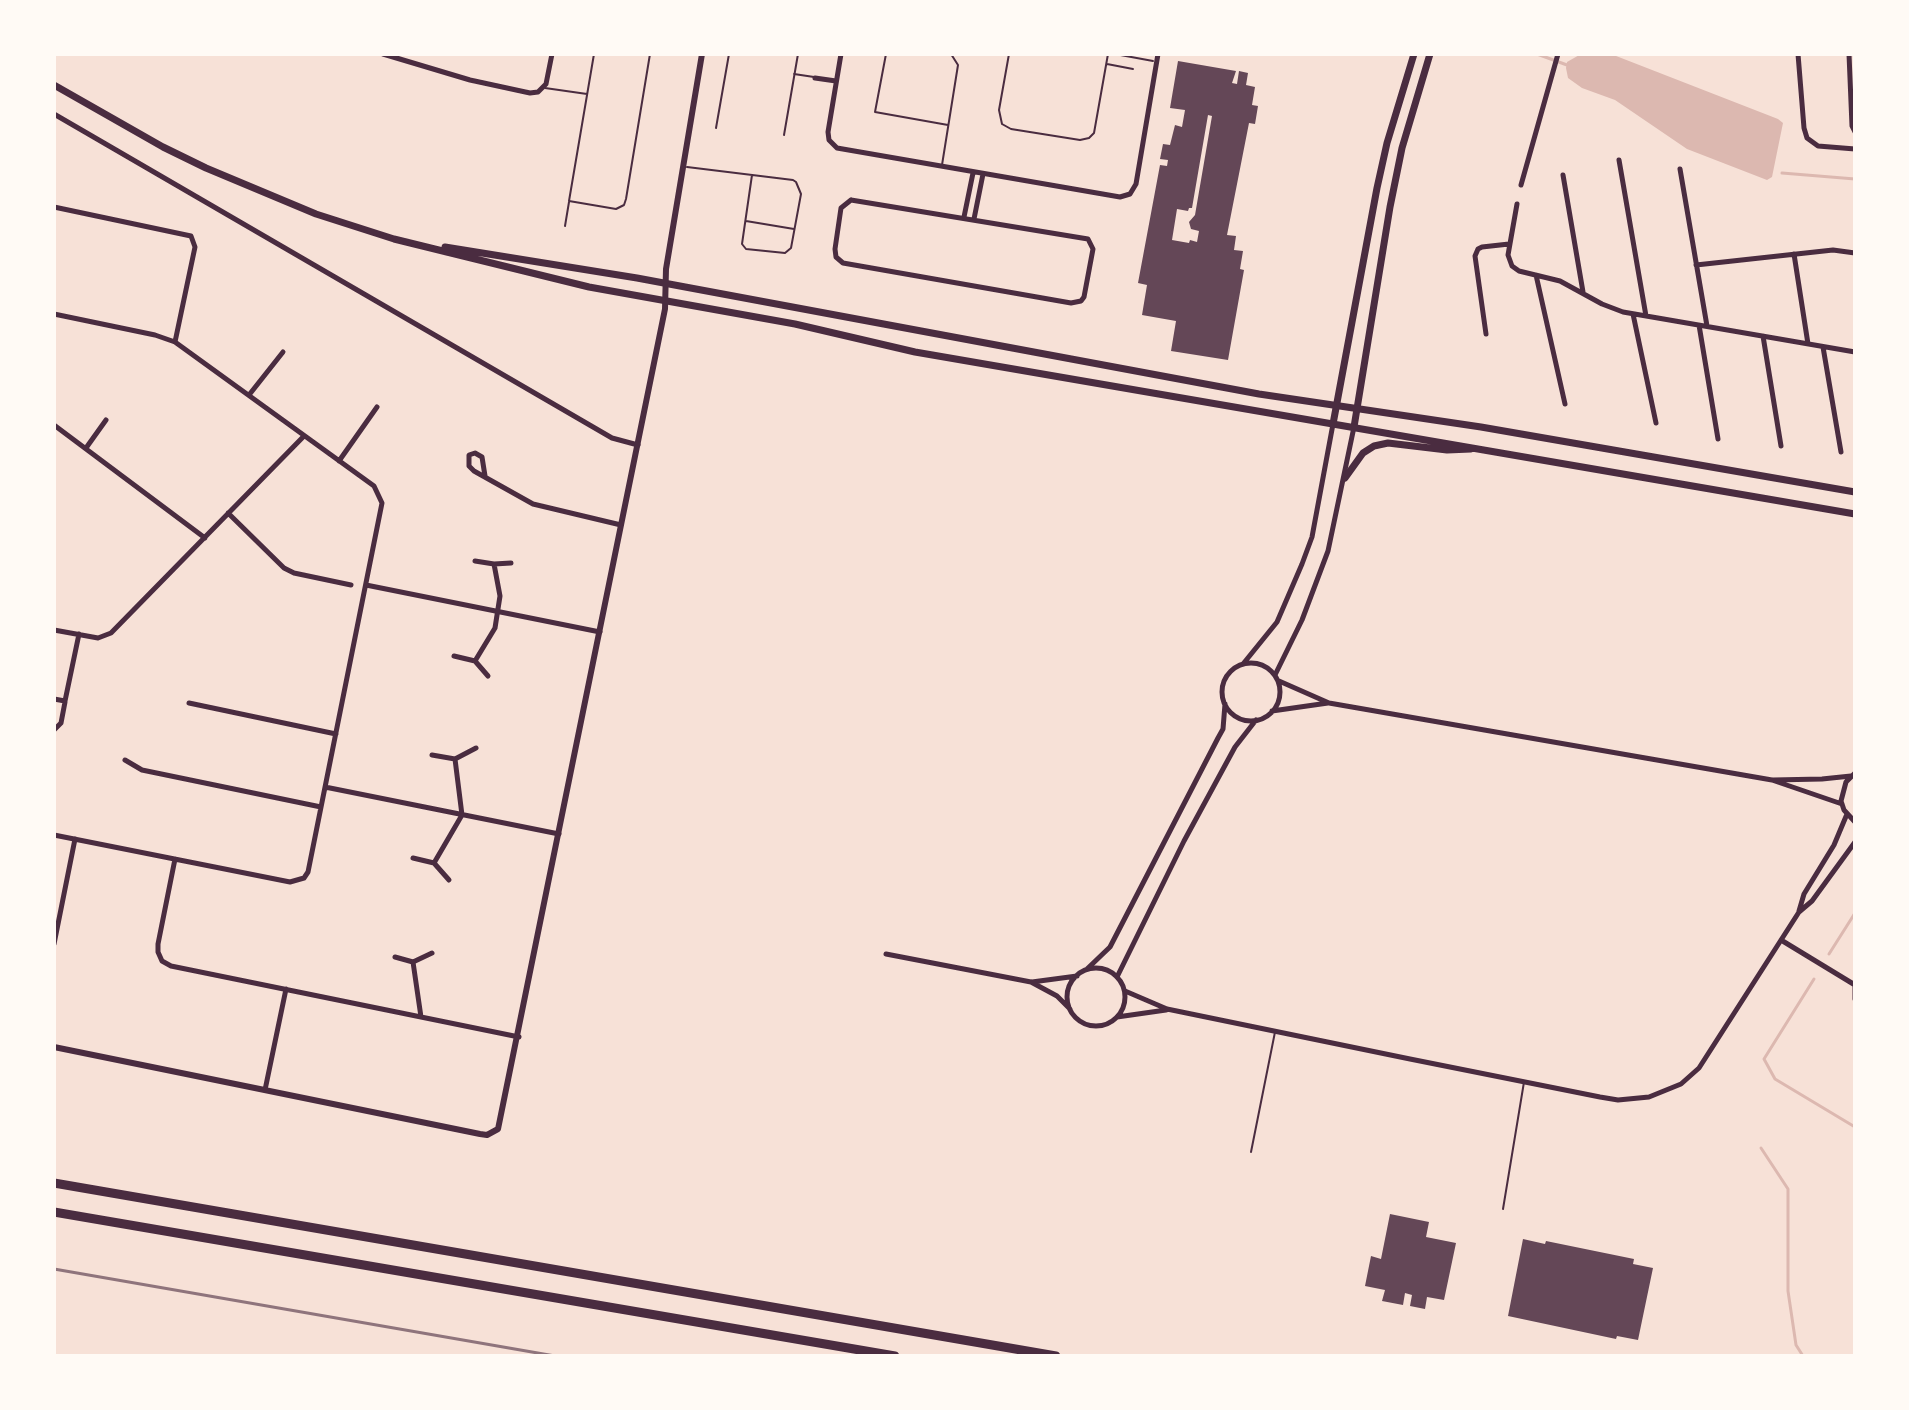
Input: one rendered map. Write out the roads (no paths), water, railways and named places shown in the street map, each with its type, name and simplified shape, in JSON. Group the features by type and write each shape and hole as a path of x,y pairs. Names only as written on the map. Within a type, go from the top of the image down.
{"highway":[{"path":"54,1183 1056,1356"},
{"path":"54,1212 895,1356"}],"main road":[{"path":"1333,424 1387,143 1414,54"},
{"path":"1354,427 1402,148 1430,54"},
{"path":"54,85 163,147 246,187 316,214 411,243 589,287 795,324 915,352 1855,514"},
{"path":"411,243 482,252 665,284 1337,407 1481,427 1855,492"},
{"path":"1345,478 1363,453 1374,446 1388,443 1447,450 1477,448"}],"street":[{"path":"383,54 530,93 543,88 548,80 552,54"},
{"path":"54,1047 480,1134 494,1132 501,1123 666,302 665,284 702,54"},
{"path":"841,54 828,132 834,146 1115,197 1130,194 1136,184 1158,54"},
{"path":"1521,185 1558,54"},
{"path":"1798,54 1807,138 1818,146 1855,149"},
{"path":"1849,54 1852,126 1855,132"},
{"path":"815,78 836,81"},
{"path":"54,114 612,438 638,445"},
{"path":"1619,160 1646,316"},
{"path":"1680,169 1707,326"},
{"path":"964,217 973,173"},
{"path":"974,219 983,174"},
{"path":"1563,175 1583,293"},
{"path":"851,200 974,219 1088,239 1093,249 1081,301 1071,303 843,263 835,253 841,208 851,200"},
{"path":"1517,204 1508,255 1512,266 1519,271 1551,277 1614,309 1633,314 1855,352"},
{"path":"54,207 191,236 195,247 175,342"},
{"path":"1486,334 1475,256 1482,247 1509,244"},
{"path":"1696,265 1833,250 1855,253"},
{"path":"1794,254 1808,344"},
{"path":"1536,275 1565,404"},
{"path":"54,314 175,342 374,486 380,495 381,509 308,872 301,881 290,882 54,835"},
{"path":"1633,314 1656,423"},
{"path":"1699,325 1718,439"},
{"path":"1763,336 1781,446"},
{"path":"1822,346 1841,452"},
{"path":"249,395 283,352"},
{"path":"339,461 377,407"},
{"path":"86,448 106,420"},
{"path":"1070,1009 1067,993 1077,976 1110,947 1223,729 1223,685 1227,676 1243,664 1277,622 1312,537 1333,424"},
{"path":"54,425 205,538"},
{"path":"1272,711 1280,695 1277,678 1316,588 1328,551 1354,427"},
{"path":"54,630 98,638 111,633 304,436"},
{"path":"485,476 482,457 475,453 469,455 470,468 533,504 621,525"},
{"path":"228,513 284,568 351,585"},
{"path":"475,561 511,563"},
{"path":"475,661 495,628 499,612 500,596 494,564"},
{"path":"366,585 601,632"},
{"path":"54,730 61,723 79,634"},
{"path":"454,656 475,661 488,676"},
{"path":"1243,664 1262,665 1277,678 1329,703 1772,780 1842,804"},
{"path":"54,699 65,701"},
{"path":"189,703 336,734"},
{"path":"1117,977 1228,760 1256,720 1272,711 1329,703"},
{"path":"1225,704 1239,718 1256,720"},
{"path":"432,755 455,759 476,748"},
{"path":"434,863 462,815 455,759"},
{"path":"125,760 142,770 321,807"},
{"path":"1772,780 1853,775"},
{"path":"1853,775 1842,791 1842,804 1855,822"},
{"path":"325,787 560,834"},
{"path":"1799,912 1804,894 1834,845 1847,814"},
{"path":"54,944 75,839"},
{"path":"1087,969 1103,969 1117,977 1125,991 1167,1009 1618,1100 1649,1097 1670,1090 1693,1074 1708,1057 1799,912 1812,901 1855,842"},
{"path":"413,858 434,863 449,880"},
{"path":"175,859 158,944 162,961 171,966 519,1037"},
{"path":"1781,940 1855,985 1855,999"},
{"path":"395,957 413,962 432,953"},
{"path":"886,954 1031,982 1057,996 1087,1025 1103,1025 1117,1017 1167,1009"},
{"path":"413,962 421,1017"},
{"path":"1031,982 1077,976"},
{"path":"265,1090 286,989"},
{"path":"1117,1017 1122,1009 1125,991"}],"lane":[{"path":"565,226 594,54"},
{"path":"569,201 616,209 624,205 650,54"},
{"path":"716,128 729,54"},
{"path":"784,135 798,54"},
{"path":"886,54 875,112 948,125"},
{"path":"941,167 958,65 951,54"},
{"path":"1009,54 999,110 1002,124 1011,129 1080,140 1094,133 1108,54"},
{"path":"1115,54 1157,62"},
{"path":"1106,64 1133,69"},
{"path":"794,74 815,78"},
{"path":"543,88 588,94"},
{"path":"683,166 793,180 796,182 801,194 791,248 785,253 746,249 741,242 752,175"},
{"path":"744,220 795,229"},
{"path":"1251,1152 1275,1031"},
{"path":"1503,1209 1524,1081"}],"waterway":[{"path":"1537,54 1567,65"},
{"path":"1782,173 1855,179"},
{"path":"1829,954 1855,913"},
{"path":"1814,979 1764,1059 1775,1079 1855,1127"},
{"path":"1761,1148 1788,1189 1788,1291 1796,1345 1803,1356"}],"railway":[{"path":"54,1269 555,1356"}]}
